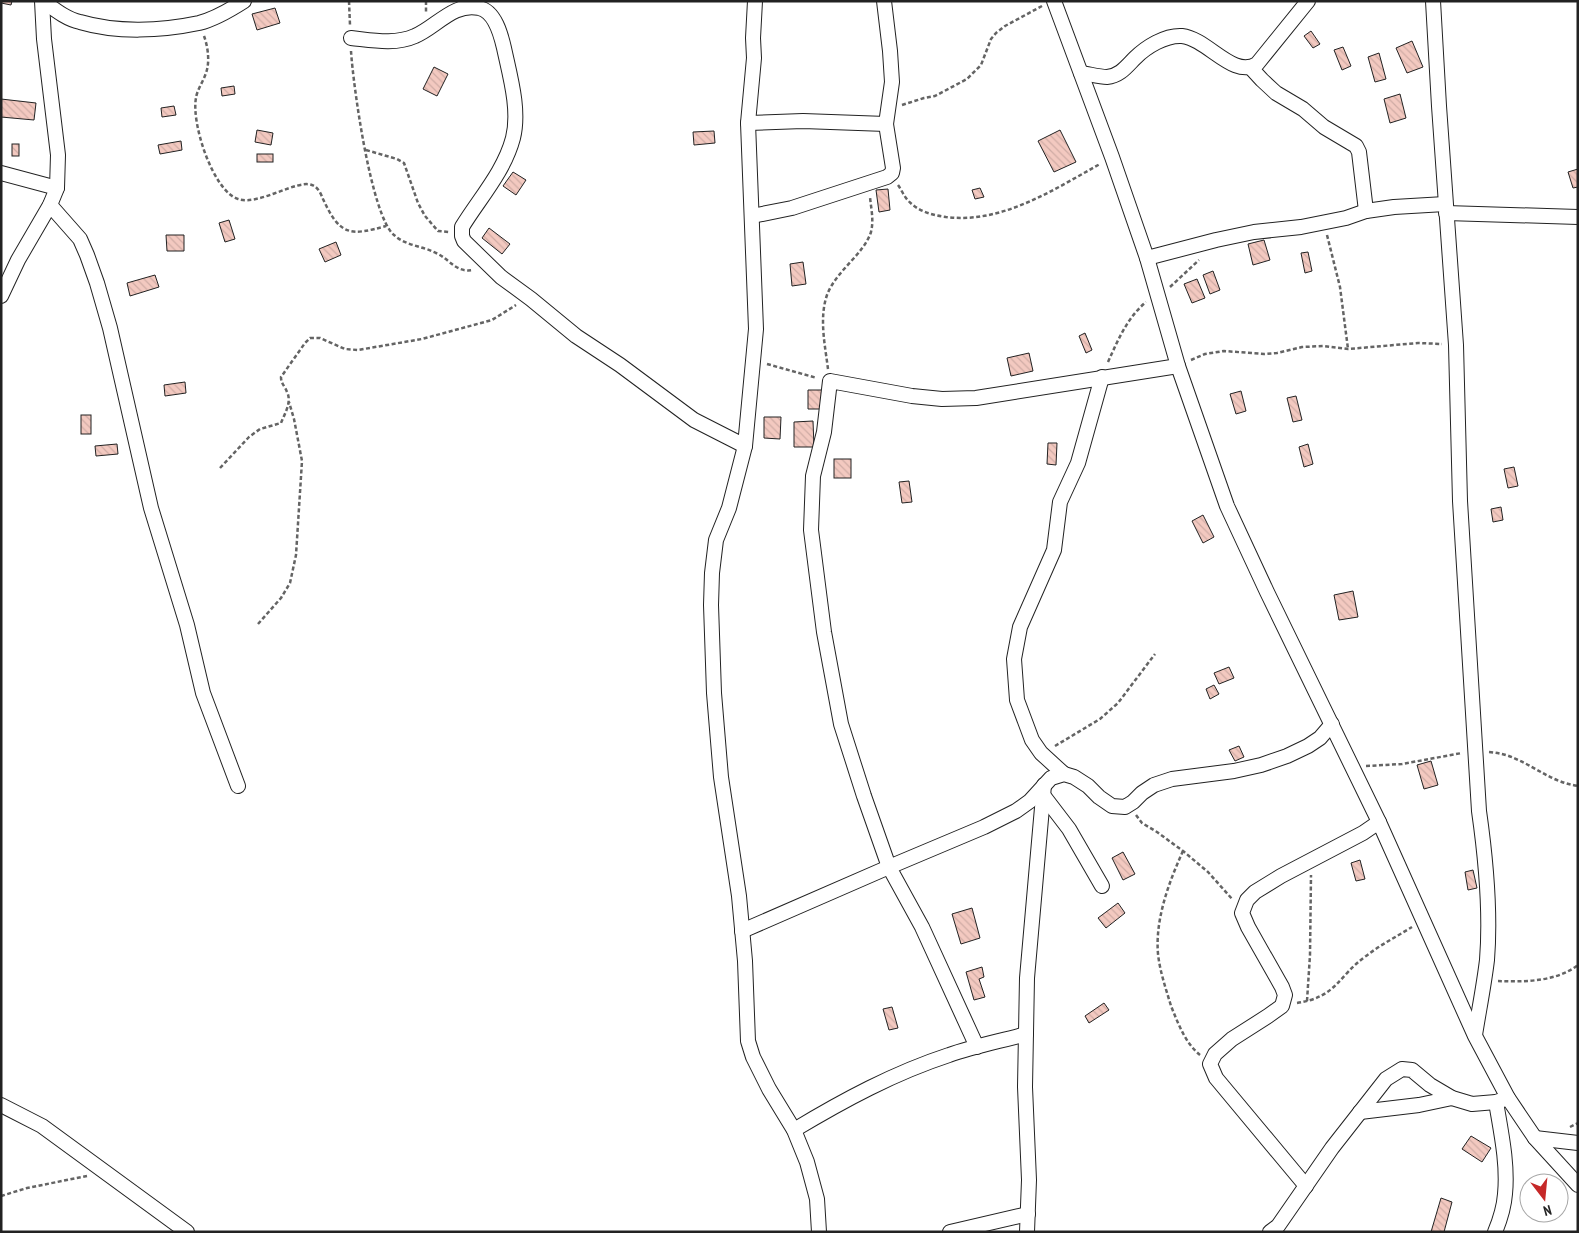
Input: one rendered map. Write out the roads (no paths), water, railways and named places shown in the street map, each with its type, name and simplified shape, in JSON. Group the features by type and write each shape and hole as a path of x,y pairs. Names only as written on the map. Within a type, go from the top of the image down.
{"street":[{"path":"42,1 61,14 78,22 109,28 149,30 200,22 228,12 244,1"},
{"path":"1,296 18,260 50,205 57,188 58,155 44,39 42,1"},
{"path":"756,1 753,38 754,58 748,123 756,329 745,446 729,508 716,540 712,573 711,605 714,693 720,777 738,888 745,961 748,1041 753,1057 794,1130 807,1162 816,1199 819,1232"},
{"path":"752,216 792,208 887,177 892,172 886,124 892,82 884,1"},
{"path":"1081,73 1108,77 1114,75 1126,68 1136,57 1153,44 1183,36 1207,47 1235,66 1244,69 1251,68 1257,64 1308,1"},
{"path":"1433,1 1456,345 1460,501 1479,811 1485,849 1488,900 1488,934 1484,981 1475,1036"},
{"path":"1048,3 1081,73 1112,157 1146,258 1178,366 1227,506 1266,592 1379,822 1424,920 1502,1100 1578,1185"},
{"path":"350,38 387,41 402,40 416,36 449,13 469,8 480,8 487,12 496,23 503,41 515,113 513,137 506,158 462,228 464,241 518,291 531,299 576,336 620,365 694,420 745,446"},
{"path":"1251,68 1276,93 1303,109 1324,127 1356,146 1359,152 1366,212"},
{"path":"748,123 803,121 886,124"},
{"path":"1,173 57,188"},
{"path":"50,205 80,239 97,283 110,328 151,508 187,625 203,693 238,786"},
{"path":"1146,258 1254,232 1302,227 1394,207 1578,217"},
{"path":"977,1047 922,927 889,867 841,724 824,632 811,530 814,476 824,432 830,381 912,396 942,399 976,398 1178,366"},
{"path":"1102,377 1078,463 1060,502 1054,550 1020,628 1014,659 1017,700 1032,740 1041,753 1064,774 1074,777 1088,786 1112,806 1125,807 1154,785 1191,776 1234,771 1262,765 1287,756 1320,738 1332,724"},
{"path":"742,931 984,827 1016,811 1044,790 1051,778 1064,774"},
{"path":"1044,790 1102,886"},
{"path":"1027,1232 1029,1180 1025,1087 1027,978 1044,790"},
{"path":"1306,1186 1216,1078 1210,1064 1215,1054 1232,1039 1282,1006 1284,996 1282,987 1242,913 1247,900 1281,876 1363,833 1379,822"},
{"path":"794,1130 842,1102 894,1076 949,1055 1026,1034"},
{"path":"1270,1232 1278,1226 1386,1079 1402,1069 1412,1070 1430,1085 1452,1098 1472,1104 1502,1100"},
{"path":"1360,1112 1419,1106 1452,1098"},
{"path":"1495,1232 1505,1195 1502,1100"},
{"path":"1,1105 42,1126 187,1232"},
{"path":"1534,1138 1577,1144"},
{"path":"950,1232 1028,1214"}]}
